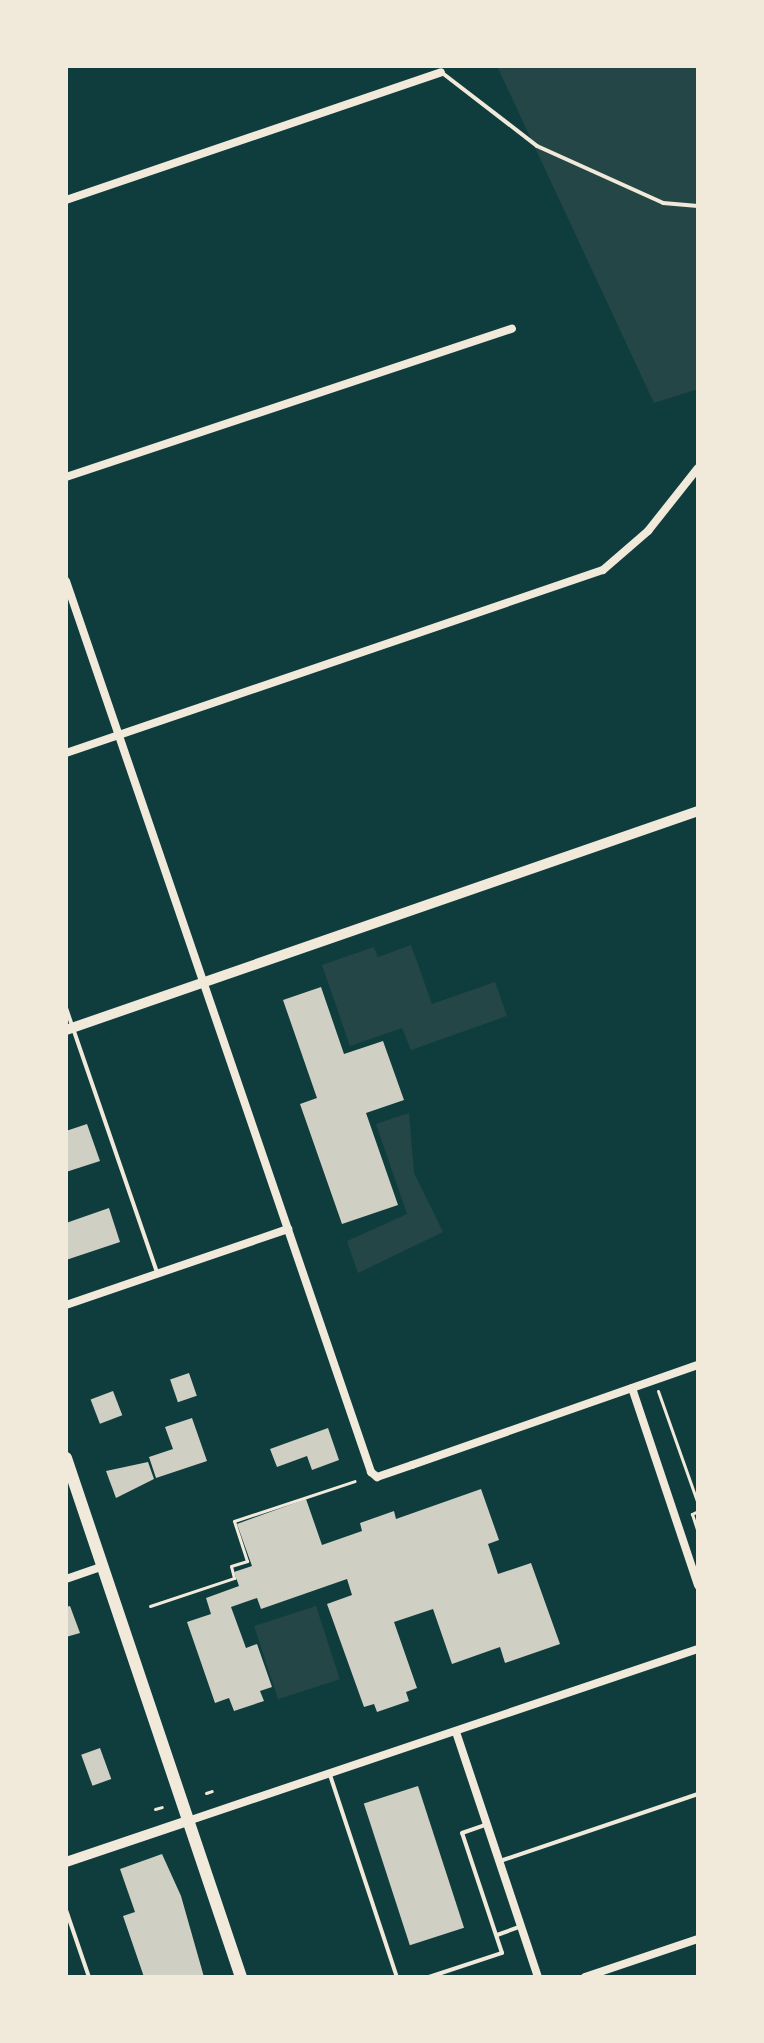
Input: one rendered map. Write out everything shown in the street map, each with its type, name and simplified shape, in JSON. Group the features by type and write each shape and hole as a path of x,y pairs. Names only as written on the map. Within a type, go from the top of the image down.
{"main road":[{"path":"66,1458 241,1977"}],"street":[{"path":"66,200 441,72"},
{"path":"66,477 512,329"},
{"path":"66,753 603,570 619,559 698,468"},
{"path":"66,581 288,1229 377,1477 698,1365"},
{"path":"69,1029 698,811"},
{"path":"66,1305 288,1229"},
{"path":"632,1388 698,1585"},
{"path":"66,1579 103,1566"},
{"path":"66,1862 698,1649"},
{"path":"456,1732 538,1977"},
{"path":"585,1977 698,1939"}],"lane":[{"path":"441,72 537,146 663,203 698,206"},
{"path":"66,1008 69,1029 157,1273"},
{"path":"330,1775 397,1977"},
{"path":"500,1861 698,1794"},
{"path":"429,1977 502,1953 462,1833 487,1824"},
{"path":"66,1910 89,1977"},
{"path":"496,1935 521,1926"}],"path":[{"path":"655,1380 698,1504"},
{"path":"150,1606 234,1578 231,1566 247,1561 234,1521 355,1481"},
{"path":"698,1511 692,1514 698,1533"},
{"path":"206,1793 212,1791"},
{"path":"155,1809 162,1807"}],"shaded area":[{"path":"497,66 698,66 698,389 654,403"},
{"path":"411,945 432,1004 495,982 507,1016 411,1050 402,1028 350,1046 322,965 374,947 378,957"},
{"path":"409,1113 414,1173 443,1232 358,1273 347,1241 407,1214 376,1124"},
{"path":"316,1606 340,1679 278,1699 254,1626"}],"building":[{"path":"321,987 344,1054 383,1041 404,1100 366,1113 398,1205 342,1224 300,1104 317,1098 283,1000"},
{"path":"87,1124 100,1161 66,1172 66,1131"},
{"path":"109,1208 120,1242 66,1260 66,1223"},
{"path":"189,1373 197,1396 178,1402 170,1380"},
{"path":"113,1391 122,1415 100,1424 91,1400"},
{"path":"192,1418 207,1461 156,1478 149,1457 173,1449 165,1427"},
{"path":"328,1428 339,1460 312,1470 307,1456 277,1467 270,1449"},
{"path":"148,1462 154,1479 116,1498 106,1471"},
{"path":"481,1489 499,1540 488,1544 498,1574 531,1563 560,1644 505,1663 500,1647 452,1664 433,1609 394,1622 417,1688 406,1692 409,1701 377,1712 374,1704 364,1707 327,1604 352,1595 347,1579 261,1609 257,1598 231,1607 246,1648 257,1644 272,1687 260,1691 264,1701 234,1711 229,1698 215,1703 187,1622 211,1614 206,1598 239,1586 234,1572 252,1566 237,1524 306,1499 322,1545 362,1531 360,1523 394,1511 396,1519"},
{"path":"70,1606 80,1633 66,1637 66,1607"},
{"path":"100,1748 111,1779 92,1786 81,1755"},
{"path":"418,1786 464,1928 410,1945 364,1804"},
{"path":"162,1854 181,1896 204,1977 144,1977 123,1916 135,1912 120,1869"}]}
